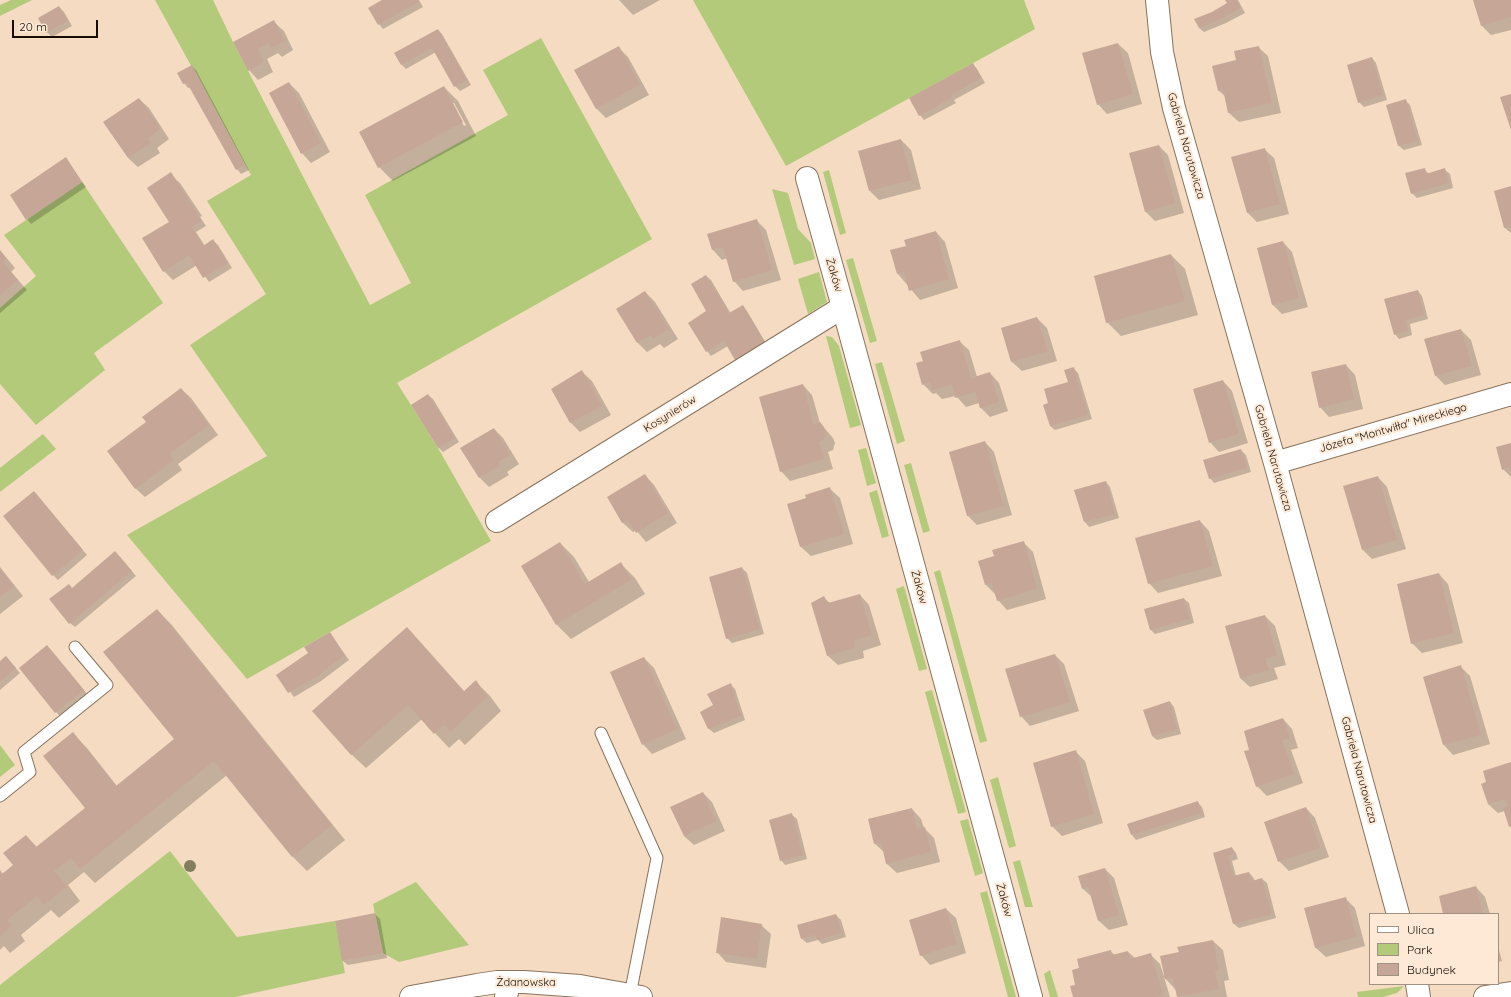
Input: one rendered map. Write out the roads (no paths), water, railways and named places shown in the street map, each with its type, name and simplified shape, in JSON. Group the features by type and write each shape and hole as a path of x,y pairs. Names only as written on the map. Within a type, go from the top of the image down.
{"street":[{"name":"Gabriela Narutowicza","path":"1157,0 1162,52 1174,108 1275,463 1398,913"},
{"name":"Żaków","path":"806,178 843,307 1031,997"},
{"name":"Kosynierów","path":"498,521 843,307"},
{"name":"Józefa \"Montwiłła\" Mireckiego","path":"1275,463 1511,394"},
{"name":"Żdanowska","path":"412,997 462,987 507,990 544,982 568,984 635,996"},
{"path":"1417,985 1419,997"},
{"path":"1485,997 1511,993"}],"lane":[{"path":"0,796 30,772 24,752 107,685 75,646"},
{"path":"601,733 657,858 635,996"}]}
